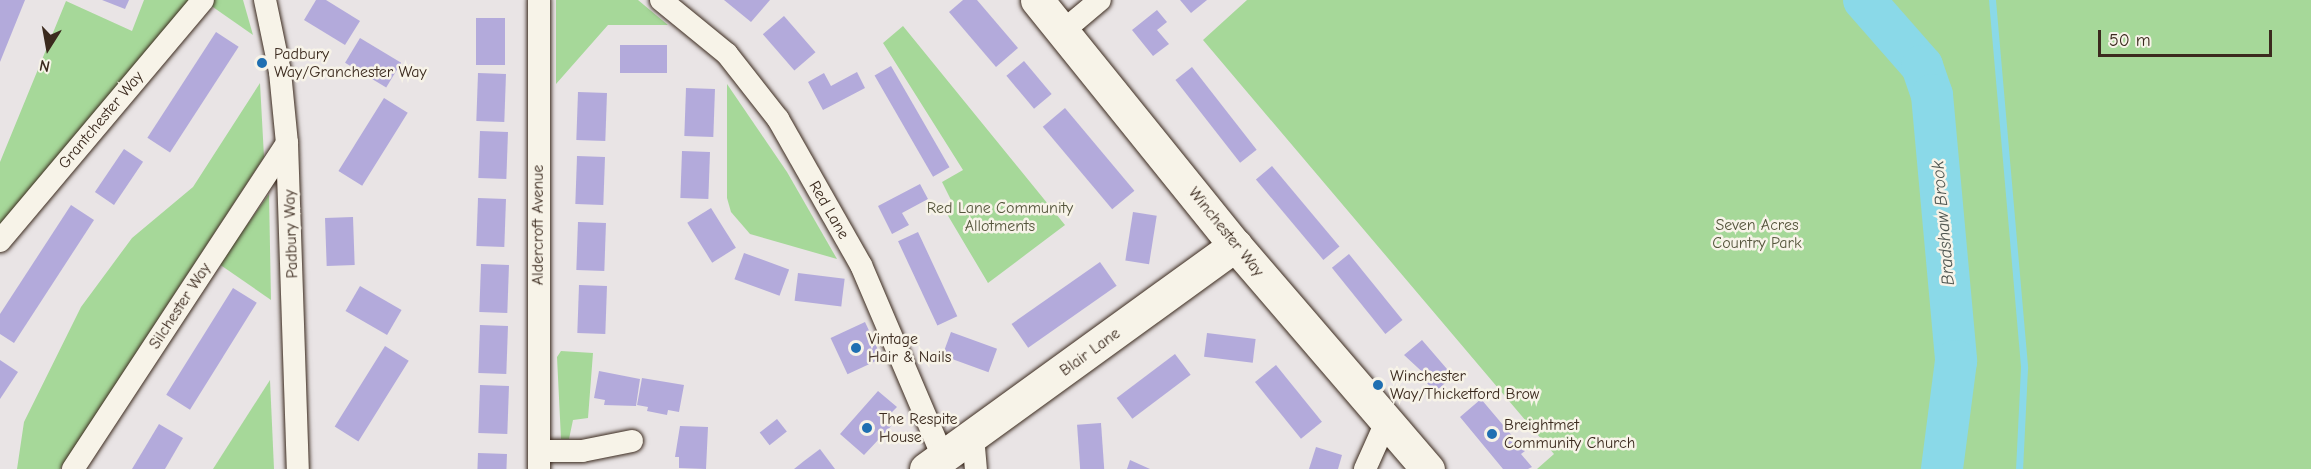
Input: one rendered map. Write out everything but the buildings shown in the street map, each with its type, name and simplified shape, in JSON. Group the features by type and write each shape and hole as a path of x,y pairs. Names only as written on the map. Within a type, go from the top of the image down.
{"street":[{"name":"Grantchester Way","path":"0,241 203,0"},
{"name":"Padbury Way","path":"265,0 280,72 287,143 297,469"},
{"name":"Aldercroft Avenue","path":"539,0 539,460 632,441"},
{"name":"Red Lane","path":"661,0 727,54 778,119 861,265 934,463"},
{"name":"Winchester Way","path":"1037,0 1235,245 1428,469"},
{"path":"1063,31 1100,0"},
{"name":"Silchester Way","path":"73,469 287,143"},
{"name":"Blair Lane","path":"934,463 1235,245"},
{"path":"1365,469 1386,422"},
{"path":"973,436 976,469"}],"green space":[{"path":"144,0 193,0 0,232 0,162 66,1 132,31"},
{"path":"213,0 243,0 253,35 210,5"},
{"path":"556,0 638,0 668,25 608,25 556,84"},
{"name":"Seven Acres Country Park","path":"1247,0 2311,0 2311,469 1537,469 1554,454 1203,40"},
{"name":"Red Lane Community Allotments","path":"903,26 1065,225 988,283 944,209 953,204 942,182 963,170 883,43"},
{"path":"260,83 264,157 60,469 17,469 24,422 81,307 132,238 193,187"},
{"path":"727,84 787,172 837,259 750,234 731,212 727,198"},
{"path":"269,194 271,300 219,264"},
{"path":"561,351 593,353 588,418 573,420 569,439 561,439 557,357"},
{"path":"270,380 274,469 213,469"}],"waterway":[{"name":"Bradshaw Brook","path":"1864,0 1922,66 1932,95 1956,361 1942,469"},
{"path":"1992,0 2024,368 2019,469"}],"place":[{"name":"Padbury Way/Granchester Way","path":"262,63"},
{"name":"Vintage Hair & Nails","path":"856,348"},
{"name":"Winchester Way/Thicketford Brow","path":"1378,385"},
{"name":"The Respite House","path":"867,428"},
{"name":"Breightmet Community Church","path":"1492,434"}]}
